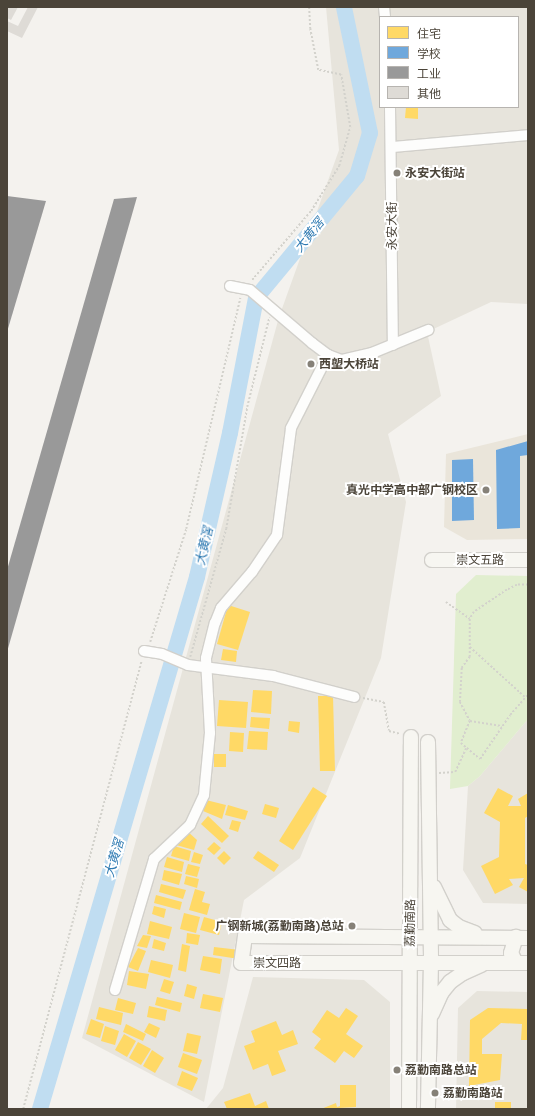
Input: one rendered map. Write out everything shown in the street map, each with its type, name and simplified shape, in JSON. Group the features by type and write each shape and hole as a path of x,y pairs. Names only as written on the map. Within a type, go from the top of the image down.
{"street":[{"name":"永安大街","path":"390,108 392,148 393,345"},
{"path":"392,148 528,135"},
{"path":"230,286 246,290 328,355 348,360 393,345 428,330"},
{"path":"116,990 154,859 190,824 204,795 210,733 205,667 218,614 261,560 277,535 291,428 328,355"},
{"name":"崇文五路","path":"432,560 528,560"},
{"path":"146,650 162,654 184,663 273,676 354,697"},
{"name":"荔勤南路","path":"409,1109 411,737"},
{"name":"荔勤南路","path":"428,742 431,878 428,1109"},
{"path":"431,878 450,920 459,928 489,937"},
{"name":"崇文四路","path":"522,938 431,936 245,936 241,964 409,962 522,963"},
{"path":"522,938 511,946 511,953 522,963"},
{"path":"429,1022 442,992 450,982 463,973 487,962"}],"path":[{"path":"23,1109 146,650 186,529 246,290 311,211 339,166 350,127 341,75 318,70 310,29 309,7"},
{"path":"184,663 226,529 247,407 270,308"},
{"path":"470,721 460,702 462,668 470,657 470,619 474,612 507,590 517,585 528,585"},
{"path":"446,602 470,619"},
{"path":"470,647 525,698"},
{"path":"470,721 461,743 480,759 502,726 528,694"},
{"path":"354,697 384,702 389,731 411,737"},
{"path":"470,721 502,726"},
{"path":"428,773 455,772 466,748"}],"shaded area":[{"path":"326,7 528,7 528,304 491,302 427,332 441,396 388,434 406,502 381,658 300,858 244,900 204,1102 82,1038 279,317 339,150"},
{"name":"真光中学高中部广钢校区","path":"528,434 528,539 467,540 444,527 446,454"},
{"path":"528,719 528,904 483,903 463,870 468,786 480,776"},
{"path":"253,977 364,980 390,1002 390,1109 206,1109 223,1088"},
{"path":"477,991 528,992 528,1109 456,1109 458,1008"}],"green space":[{"path":"476,575 528,576 528,719 480,776 468,786 450,789 456,594"}],"building: 住宅":[{"path":"406,108 418,108 418,119 405,118"},
{"path":"228,605 250,612 238,650 217,644"},
{"path":"223,649 237,651 236,662 221,660"},
{"path":"253,690 272,691 271,714 251,712"},
{"path":"318,696 333,696 335,771 320,771"},
{"path":"219,700 248,702 246,728 217,726"},
{"path":"251,717 270,718 269,729 250,727"},
{"path":"289,721 300,722 299,733 288,731"},
{"path":"249,731 268,732 267,750 247,749"},
{"path":"230,732 244,733 243,752 229,751"},
{"path":"214,754 226,754 226,767 214,767"},
{"path":"313,787 327,796 293,850 279,841"},
{"path":"498,788 513,796 508,806 521,806 518,799 528,793 528,816 525,818 525,864 528,865 528,892 519,887 524,878 509,879 513,885 495,894 481,866 499,857 500,822 484,813"},
{"path":"206,800 226,805 222,819 203,811"},
{"path":"265,804 279,808 276,818 262,814"},
{"path":"228,805 248,811 245,820 225,815"},
{"path":"208,816 229,836 222,843 201,824"},
{"path":"232,820 241,822 238,832 229,829"},
{"path":"186,830 197,840 194,850 176,845"},
{"path":"214,842 221,848 214,855 207,849"},
{"path":"174,846 191,851 189,861 171,856"},
{"path":"224,851 231,858 224,865 217,858"},
{"path":"258,851 279,865 274,872 253,858"},
{"path":"194,852 203,855 200,864 191,862"},
{"path":"167,857 184,862 182,872 164,867"},
{"path":"188,864 200,867 197,877 185,874"},
{"path":"164,870 182,874 179,885 162,880"},
{"path":"186,876 199,879 197,888 184,884"},
{"path":"161,884 186,890 183,899 159,892"},
{"path":"195,889 205,892 202,902 210,904 207,915 189,910"},
{"path":"156,895 182,902 180,910 154,903"},
{"path":"154,906 166,909 164,918 152,914"},
{"path":"184,913 200,917 196,933 180,929"},
{"path":"204,917 222,922 219,935 200,930"},
{"path":"150,921 172,927 169,939 147,934"},
{"path":"187,933 200,935 198,945 186,943"},
{"path":"143,935 151,936 147,948 137,946"},
{"path":"154,939 166,943 164,951 152,948"},
{"path":"182,944 190,946 186,972 178,970"},
{"path":"214,947 240,950 239,959 213,955"},
{"path":"138,948 146,951 138,971 128,967"},
{"path":"203,956 222,959 220,974 200,970"},
{"path":"151,960 173,965 170,978 148,972"},
{"path":"129,971 149,974 146,989 127,985"},
{"path":"164,979 174,982 170,994 160,991"},
{"path":"187,984 197,987 194,999 184,996"},
{"path":"203,994 223,998 220,1012 200,1008"},
{"path":"157,997 182,1003 180,1012 155,1005"},
{"path":"118,998 136,1003 133,1014 115,1010"},
{"path":"149,1006 167,1010 165,1021 147,1017"},
{"path":"99,1007 123,1013 121,1025 96,1019"},
{"path":"346,1008 358,1016 346,1034 363,1046 354,1058 344,1051 335,1063 314,1048 321,1039 312,1032 327,1010 339,1018"},
{"path":"488,1008 528,1009 528,1040 521,1040 522,1024 501,1023 482,1039 482,1054 502,1054 500,1080 469,1086 470,1020"},
{"path":"91,1019 104,1024 100,1038 86,1034"},
{"path":"276,1021 282,1035 293,1030 298,1044 278,1051 286,1071 272,1076 268,1064 253,1070 244,1046 255,1042 251,1031"},
{"path":"149,1023 160,1028 156,1038 144,1032"},
{"path":"126,1024 146,1034 143,1041 123,1032"},
{"path":"105,1026 119,1031 115,1045 101,1041"},
{"path":"187,1033 201,1036 197,1054 183,1051"},
{"path":"124,1034 136,1041 127,1057 115,1050"},
{"path":"138,1042 151,1049 141,1065 129,1058"},
{"path":"152,1050 164,1058 155,1073 143,1066"},
{"path":"183,1053 202,1060 197,1074 178,1067"},
{"path":"182,1071 198,1078 192,1091 177,1085"},
{"path":"340,1085 356,1085 356,1107 321,1109 336,1103 337,1107 340,1106"},
{"path":"250,1093 255,1106 266,1101 269,1109 227,1109 224,1102"},
{"path":"495,1102 511,1102 511,1109 495,1109"}],"building: 学校":[{"path":"528,441 528,455 520,456 520,528 497,529 496,450"},
{"path":"473,459 474,520 452,521 452,460"}],"building: 工业":[{"path":"7,196 46,201 7,332"},
{"path":"137,197 7,652 7,570 114,199"}],"building: 其他":[{"path":"7,7 18,7 11,20 7,18"},
{"path":"28,7 38,7 22,38 7,31 7,21 18,26"}],"waterway":[{"name":"大黄滘","path":"40,1109 197,577 230,433 256,298 357,176 370,133 344,7"}],"place":[{"name":"永安大街站","path":"397,173"},
{"name":"西塱大桥站","path":"311,364"},
{"name":"真光中学高中部广钢校区","path":"486,490"},
{"name":"广钢新城(荔勤南路)总站","path":"352,926"},
{"name":"荔勤南路总站","path":"397,1070"},
{"name":"荔勤南路站","path":"435,1093"}]}
